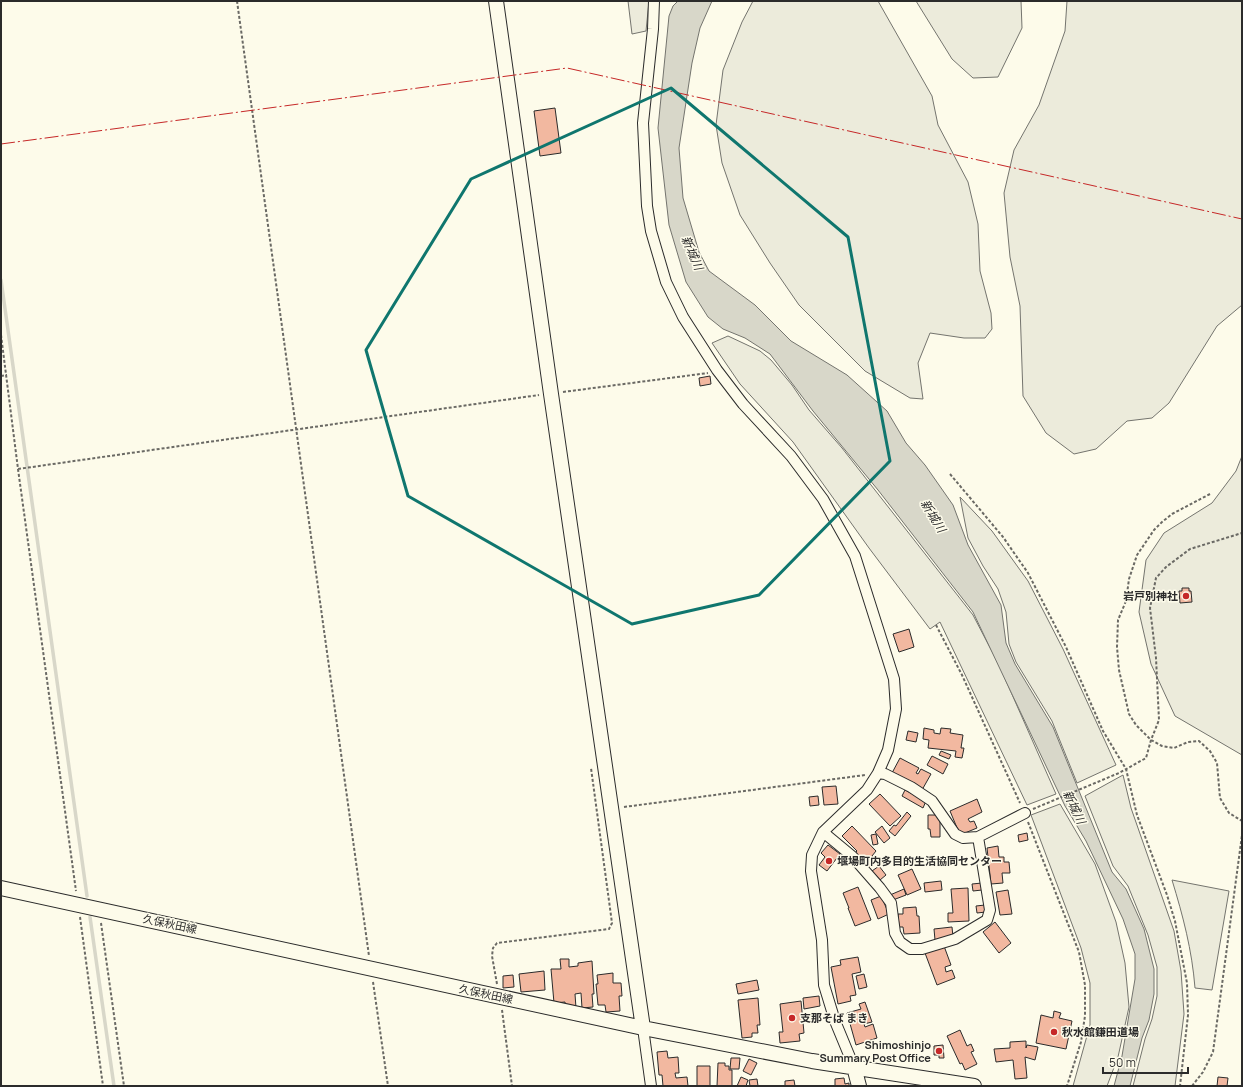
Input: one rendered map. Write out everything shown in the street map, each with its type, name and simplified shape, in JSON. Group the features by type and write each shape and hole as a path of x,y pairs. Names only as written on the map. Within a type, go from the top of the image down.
{"street":[{"path":"496,1 545,395 611,808 651,1086"},
{"path":"654,1 653,29 643,124 647,206 651,231 666,282 683,317 717,370 743,404 791,456 823,499 855,556 894,679 896,709 888,750 878,773 868,790 823,832 812,855 811,870 822,940 824,985 835,1022 854,1067 858,1086"},
{"path":"878,773 885,774 911,787 932,800 955,834 963,838 978,837 1025,813"},
{"path":"823,832 852,856 880,888 891,903 895,933 900,942 910,949 922,949 955,939 987,920 990,910 978,837"},
{"name":"久保秋田線","path":"1,888 643,1028 812,1060 974,1086"}],"path":[{"path":"237,1 298,430 388,1086"},
{"path":"1,335 103,1086"},
{"path":"19,468 707,373 717,370"},
{"path":"1,376 7,376"},
{"path":"538,388 545,395"},
{"path":"950,474 1003,538 1028,574 1066,646 1103,731 1126,769 1137,815 1175,921 1187,983 1188,1015 1180,1086"},
{"path":"1210,494 1172,514 1162,522 1154,530 1137,555 1129,578 1126,601 1118,620 1119,670 1129,714 1136,725 1151,740 1162,746 1174,748 1188,742 1199,742 1210,751 1217,763 1220,798 1230,813 1242,821"},
{"path":"1025,813 1119,773 1146,758 1159,720 1156,658 1150,608 1156,578 1166,567 1190,549 1242,533"},
{"path":"936,626 962,675 1025,813 1079,952 1085,985 1085,1016 1082,1036 1067,1086"},
{"path":"512,1086 500,997 492,956 493,948 497,943 609,930 612,923 591,764"},
{"path":"611,808 878,773"},
{"path":"1192,1086 1203,1072 1213,1052 1242,835"},
{"path":"99,909 124,1086"}],"highlighted area":[{"path":"671,88 848,237 890,461 759,595 632,624 408,496 366,350 471,179"}],"shaded area":[{"path":"628,1 649,1 646,31 632,34"},
{"path":"753,1 878,1 932,96 938,125 968,182 978,224 980,271 991,313 992,329 985,338 964,338 930,333 918,363 923,399 910,398 865,371 799,305 770,263 740,215 722,163 716,125 723,70 742,22"},
{"path":"916,1 1021,1 1022,28 998,77 973,78 952,59"},
{"path":"1067,1 1242,1 1242,305 1217,326 1169,403 1152,418 1127,421 1096,449 1074,454 1046,433 1023,396 1020,306 1010,257 1004,193 1014,150 1039,105 1065,31"},
{"path":"728,336 760,351 771,360 792,385 809,410 842,448 973,615 999,665 1056,794 1027,805 940,622 930,629 869,548 793,442 740,384 712,343"},
{"path":"1242,456 1242,755 1175,716 1151,664 1139,612 1146,560 1164,533 1212,503 1236,471"},
{"path":"960,497 992,531 1028,581 1063,649 1116,765 1077,783 1052,721 1016,662 1009,644 1006,612 998,589 983,566 968,538"},
{"path":"1123,775 1131,808 1174,931 1181,971 1184,1014 1175,1086 1133,1086 1157,996 1157,967 1148,935 1128,886 1113,866 1085,796"},
{"path":"1060,804 1095,864 1116,922 1125,963 1129,1007 1118,1057 1107,1086 1073,1086 1090,1025 1090,983 1081,948 1031,815"},
{"path":"1172,880 1229,891 1212,990 1195,988 1192,960 1180,907"}],"water":[{"name":"新城川","path":"678,1 712,1 700,28 692,63 679,148 683,198 699,252 709,271 755,305 791,341 847,375 887,411 906,443 925,465 953,505 968,545 1001,605 1006,643 1015,664 1053,727 1112,872 1126,889 1144,929 1154,969 1154,994 1149,1020 1142,1038 1130,1086 1114,1086 1122,1056 1135,979 1135,954 1123,919 1086,841 1065,806 973,612 878,490 813,411 770,354 745,338 723,329 708,317 686,282 669,225 658,128 669,16 673,6"}],"building":[{"path":"555,108 561,153 540,156 534,111"},
{"path":"710,376 711,384 700,386 699,378"},
{"name":"岩戸別神社","path":"1182,588 1189,588 1189,591 1191,591 1192,602 1180,603 1179,591 1182,591"},
{"path":"909,629 914,647 899,652 893,634"},
{"path":"924,728 934,730 934,733 940,734 941,728 951,729 950,733 963,735 961,748 964,748 962,758 955,757 956,751 928,748 929,740 923,739"},
{"path":"908,731 918,733 916,742 906,740"},
{"path":"941,751 951,755 949,759 939,755"},
{"path":"932,756 948,764 943,774 927,765"},
{"path":"900,758 919,768 916,773 918,774 921,769 931,774 922,790 892,773"},
{"path":"836,786 838,804 824,805 822,787"},
{"path":"905,790 926,801 923,808 902,796"},
{"path":"880,794 901,816 890,826 869,804"},
{"path":"818,796 819,805 810,806 809,797"},
{"path":"977,799 982,812 968,819 970,822 974,821 977,828 960,835 950,811"},
{"path":"907,812 911,816 895,836 889,831 894,825 896,826"},
{"path":"928,815 940,815 940,837 931,837 930,829 928,829"},
{"path":"852,826 876,851 872,856 876,860 868,869 854,854 857,851 842,836"},
{"path":"882,826 890,838 884,843 875,832"},
{"path":"1027,833 1028,840 1019,842 1018,835"},
{"path":"876,834 878,844 873,845 871,835"},
{"name":"堰場町内多目的生活協同センター","path":"828,845 840,854 827,871 819,865 825,857 821,853"},
{"path":"998,846 999,857 1004,857 1004,862 1009,862 1010,873 1002,873 1003,883 991,884 987,848"},
{"path":"879,866 886,875 880,880 872,871"},
{"path":"912,869 921,889 907,895 898,875"},
{"path":"941,881 942,890 925,892 924,883"},
{"path":"982,883 982,890 973,891 972,884"},
{"path":"858,887 871,920 855,926 843,893"},
{"path":"968,888 969,921 948,922 948,913 953,913 951,889"},
{"path":"904,889 906,895 893,900 890,895"},
{"path":"1008,890 1012,914 1000,915 996,892"},
{"path":"881,896 889,914 878,919 871,900"},
{"path":"985,905 986,912 977,913 976,906"},
{"path":"916,907 917,916 919,916 920,933 904,934 903,927 899,927 898,914 903,914 903,908"},
{"path":"995,922 1011,943 999,953 983,932"},
{"path":"952,927 953,937 935,940 934,929"},
{"path":"944,946 951,965 945,967 946,972 952,970 955,978 937,985 925,953"},
{"path":"858,957 861,972 852,974 856,995 850,996 851,1001 838,1004 831,967 841,965 840,960"},
{"path":"560,959 569,959 569,967 578,966 578,963 592,961 594,994 592,994 593,1007 582,1008 581,993 575,994 576,1008 565,1005 565,1002 554,1003 551,969 561,969"},
{"path":"544,971 545,990 521,992 519,974"},
{"path":"613,973 613,983 621,983 622,996 619,996 620,1011 606,1012 605,1005 598,1005 596,984 598,984 597,975"},
{"path":"864,974 867,987 859,989 856,976"},
{"path":"513,975 514,987 503,988 503,976"},
{"path":"757,980 759,990 738,994 736,984"},
{"path":"819,996 820,1006 804,1009 803,998"},
{"path":"758,998 760,1025 757,1025 758,1033 752,1033 752,1037 742,1038 738,1000"},
{"name":"支那そば まき","path":"801,1001 804,1033 799,1034 800,1041 780,1043 779,1032 783,1032 780,1004"},
{"path":"865,1002 872,1022 864,1024 865,1027 873,1024 877,1038 856,1045 847,1013 861,1009 859,1004"},
{"name":"秋水館鎌田道場","path":"1054,1011 1061,1013 1059,1018 1072,1021 1066,1049 1036,1043 1041,1015 1053,1018"},
{"path":"960,1030 967,1046 971,1044 974,1051 971,1052 977,1064 965,1070 962,1063 960,1064 947,1036"},
{"path":"1026,1041 1026,1048 1027,1045 1038,1047 1035,1060 1025,1057 1027,1078 1015,1079 1013,1060 996,1062 994,1049 1010,1048 1010,1042"},
{"path":"943,1045 944,1058 939,1058 939,1055 934,1055 934,1046"},
{"path":"667,1051 668,1058 678,1057 679,1073 675,1073 676,1078 687,1077 688,1086 663,1086 662,1075 659,1075 657,1052"},
{"path":"731,1058 740,1058 739,1069 730,1069"},
{"path":"749,1059 757,1063 751,1075 743,1071"},
{"path":"718,1063 725,1063 725,1066 729,1066 729,1070 732,1070 732,1086 717,1086"},
{"path":"697,1066 710,1066 710,1086 697,1086"},
{"path":"741,1077 748,1080 746,1086 737,1086"},
{"path":"1218,1077 1228,1078 1227,1086 1217,1086"},
{"path":"844,1078 845,1084 849,1083 849,1086 835,1086 835,1079"},
{"path":"757,1079 758,1086 750,1086 749,1080"},
{"path":"794,1080 795,1086 785,1086 785,1081"}],"waterway":[{"path":"1,280 87,896"},
{"path":"90,917 114,1086"}],"power":[{"path":"1,144 567,68 1242,219"}],"place":[{"name":"岩戸別神社","path":"1186,596"},
{"name":"堰場町内多目的生活協同センター","path":"829,861"},
{"name":"支那そば まき","path":"792,1018"},
{"name":"秋水館鎌田道場","path":"1054,1032"},
{"name":"Shimoshinjo Summary Post Office","path":"939,1051"}]}
